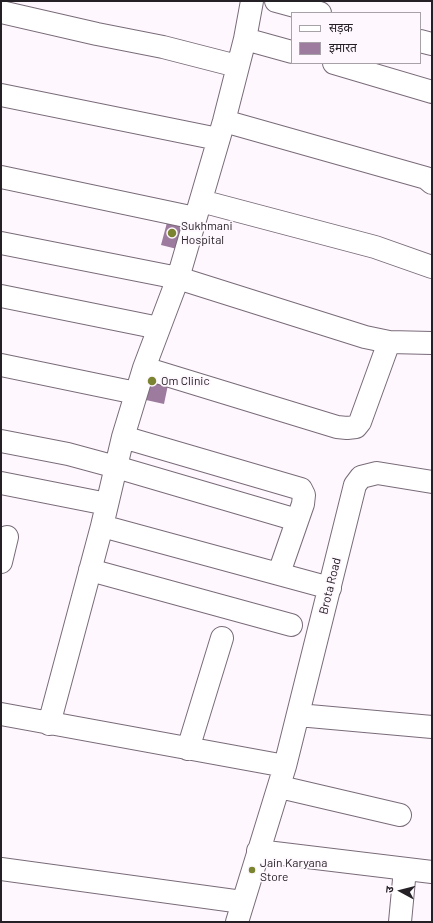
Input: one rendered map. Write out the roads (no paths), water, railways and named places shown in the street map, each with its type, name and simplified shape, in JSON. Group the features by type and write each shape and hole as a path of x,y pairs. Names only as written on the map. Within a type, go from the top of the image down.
{"street":[{"path":"49,724 102,526 123,437 144,368 178,278 221,130 245,39 252,1"},
{"path":"276,1 316,12"},
{"path":"1,12 90,33 164,47 237,66"},
{"path":"245,39 291,52"},
{"path":"421,41 432,44"},
{"path":"337,64 432,92"},
{"path":"1,95 221,130 426,178 432,183"},
{"path":"1,177 198,209 375,247 432,267"},
{"path":"1,242 178,278 337,330 389,342 432,342"},
{"path":"1,296 159,328"},
{"path":"144,368 337,427 347,428 356,427 360,422 389,342"},
{"path":"1,365 136,393"},
{"path":"123,437 301,490 304,495 303,504 279,573"},
{"path":"1,441 68,454 297,520"},
{"name":"Brota Road","path":"239,912 280,787 355,485 361,477 377,474 432,482"},
{"path":"1,483 107,504"},
{"path":"102,526 330,588"},
{"path":"1,562 7,537"},
{"path":"90,570 291,626"},
{"path":"188,749 222,638"},
{"path":"1,714 285,766"},
{"path":"298,715 432,727"},
{"path":"280,787 400,815"},
{"path":"258,851 432,872"},
{"path":"1,869 239,912"},
{"path":"400,922 405,869"}],"place":[{"name":"Sukhmani Hospital","path":"172,233"},
{"name":"Om Clinic","path":"152,381"},
{"name":"Jain Karyana Store","path":"252,870"}]}
